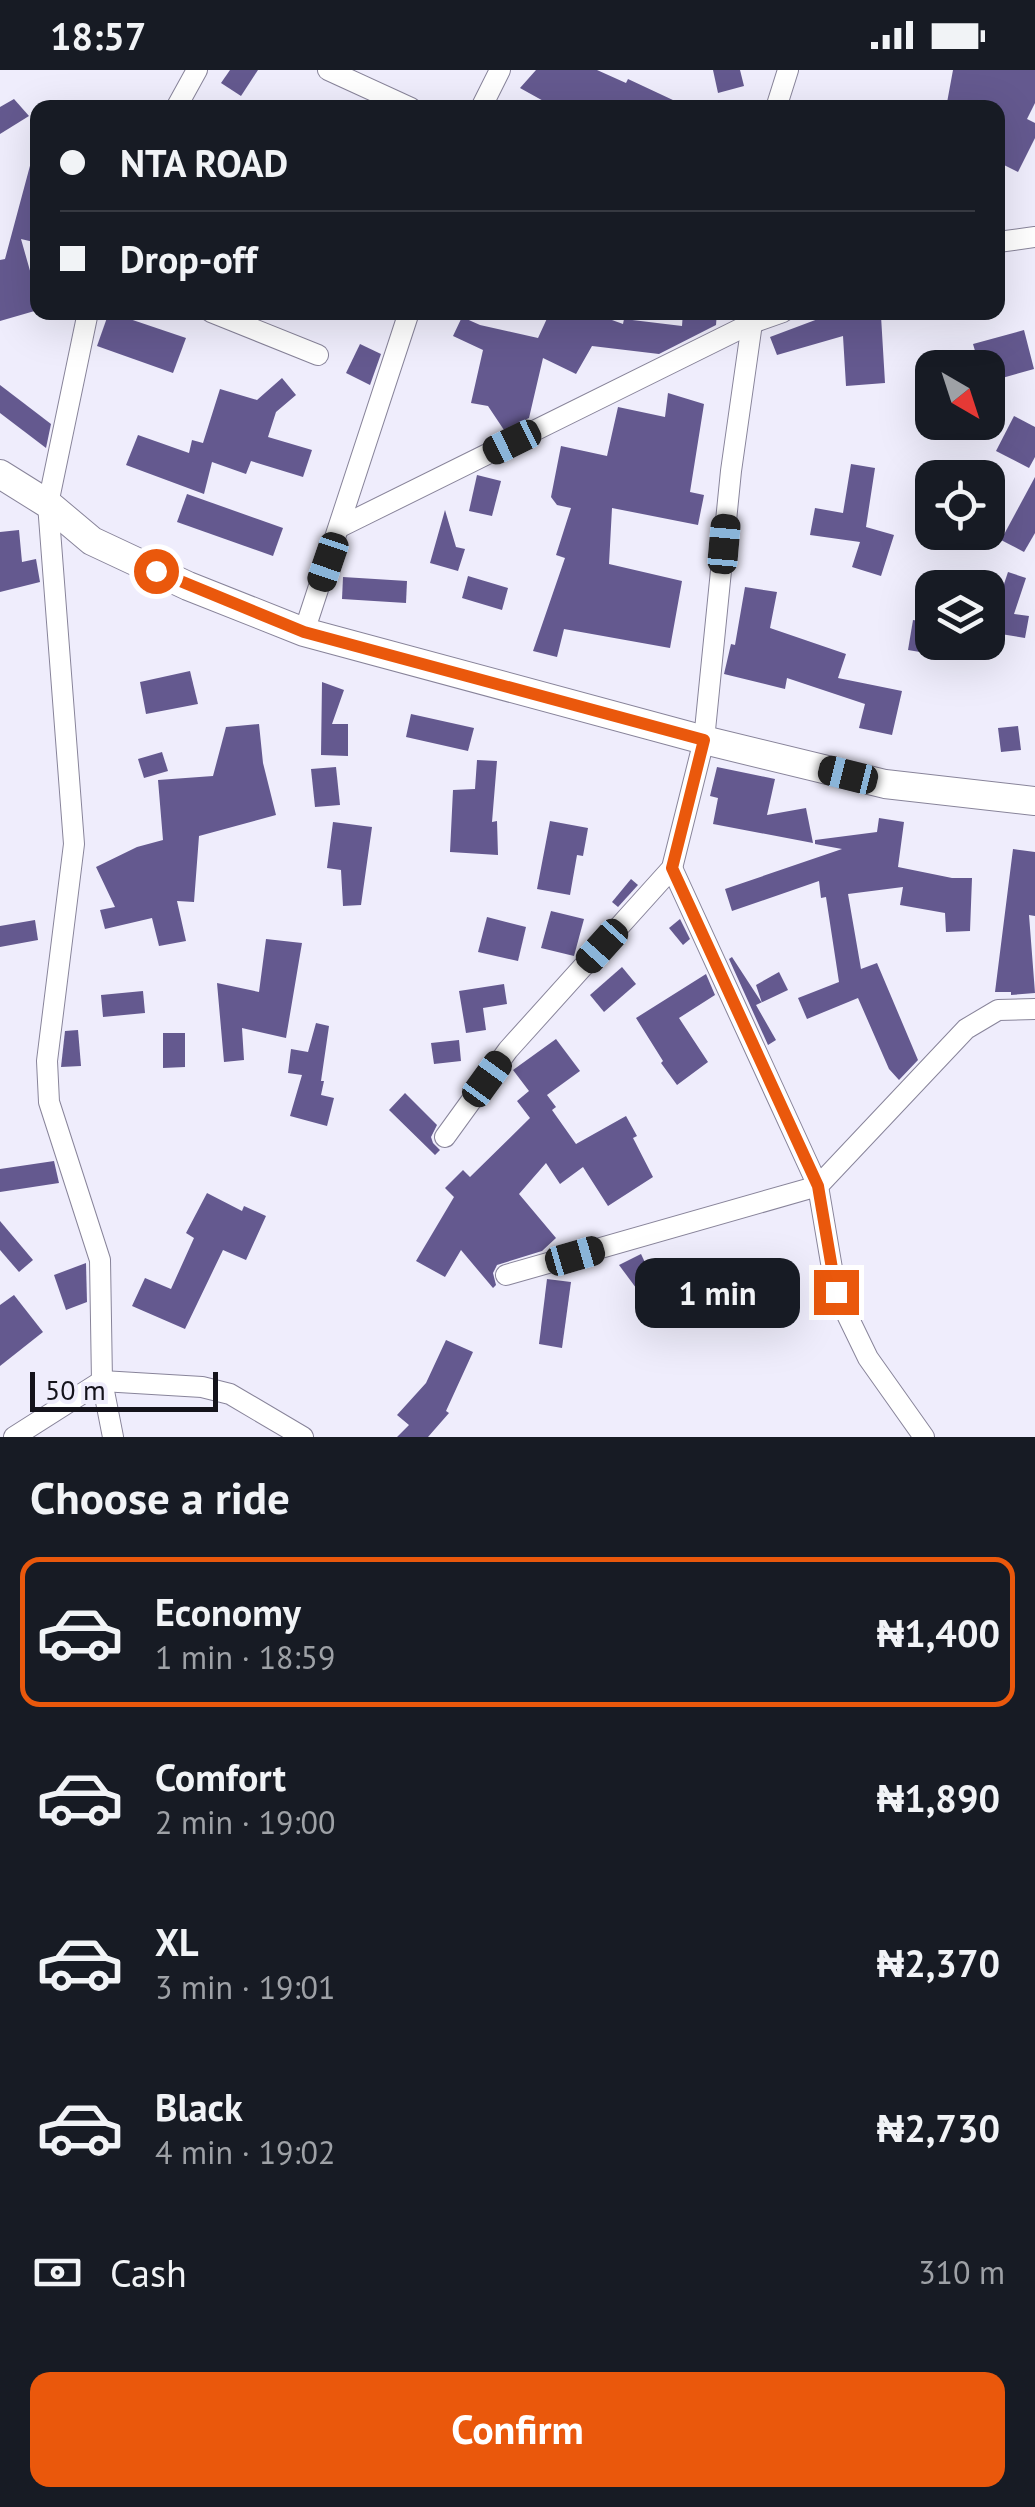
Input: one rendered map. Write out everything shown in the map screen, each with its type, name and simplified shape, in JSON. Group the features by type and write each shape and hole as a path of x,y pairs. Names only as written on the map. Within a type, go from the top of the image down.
{"street":[{"path":"180,100 196,70"},
{"path":"328,70 394,100"},
{"path":"484,100 500,70"},
{"path":"779,100 788,70"},
{"path":"1005,241 1035,237"},
{"path":"86,320 48,504 74,844 47,1061 49,1102 100,1260 102,1381 113,1437"},
{"path":"232,320 318,354"},
{"path":"304,632 406,320"},
{"path":"340,528 747,320"},
{"path":"445,1137 508,1050 672,868 704,740 751,320"},
{"path":"0,474 48,504 92,541 188,586 304,632 704,740 885,784 1035,801"},
{"path":"672,868 818,1186 836,1292 868,1358 924,1437"},
{"path":"506,1275 818,1186 966,1029 998,1010 1035,1009"},
{"path":"14,1437 102,1381 202,1387 230,1394 303,1437"}],"building":[{"path":"230,70 258,70 241,96 221,83"},
{"path":"536,70 597,70 626,83 628,79 673,100 542,100 520,88"},
{"path":"713,70 740,70 744,86 718,93"},
{"path":"953,70 1035,70 1035,103 1027,119 1035,123 1035,138 1018,172 1005,166 1005,100 947,100"},
{"path":"14,99 29,116 0,134 0,107"},
{"path":"30,166 30,241 21,239 30,271 30,312 0,321 0,260 5,259"},
{"path":"106,320 133,320 186,338 173,373 97,346"},
{"path":"461,320 469,320 538,338 546,320 612,320 623,324 624,320 632,320 682,326 682,320 716,320 716,325 659,354 592,346 576,374 543,358 529,418 504,430 488,406 471,403 483,350 453,336"},
{"path":"815,320 881,320 885,383 846,386 843,336 777,355 770,337"},
{"path":"1024,330 1034,369 1005,377 1005,350 975,350 973,344"},
{"path":"360,344 381,354 370,385 346,373"},
{"path":"282,378 296,395 276,412 268,437 312,450 303,477 251,461 246,474 212,462 204,494 126,465 138,435 189,453 192,440 203,443 220,389 257,400"},
{"path":"0,385 51,424 46,448 0,413"},
{"path":"668,393 704,404 690,492 704,495 698,525 612,508 609,564 682,581 670,648 564,629 557,657 533,651 565,558 556,555 571,508 557,505 551,497 561,446 607,456 618,407 665,417"},
{"path":"1014,416 1035,427 1035,457 1029,468 996,451"},
{"path":"851,464 875,468 866,527 894,535 881,576 852,567 860,542 810,535 815,508 843,513"},
{"path":"477,475 501,481 492,516 469,511"},
{"path":"1035,477 1035,533 1024,552 1005,542 1005,533"},
{"path":"187,494 283,528 273,556 177,522"},
{"path":"445,510 456,547 465,549 458,571 430,563"},
{"path":"19,530 22,562 36,559 40,582 0,592 0,532"},
{"path":"1008,572 1026,578 1014,614 1029,616 1025,638 1005,635"},
{"path":"468,576 508,588 502,610 462,598"},
{"path":"343,577 407,581 406,603 342,599"},
{"path":"745,587 777,592 770,628 846,654 838,678 902,691 892,735 859,728 865,704 787,678 785,689 724,674 731,644 735,645"},
{"path":"913,620 915,620 915,651 908,650"},
{"path":"190,671 198,704 146,714 140,682"},
{"path":"322,682 344,690 332,724 348,724 348,756 321,755"},
{"path":"411,714 474,728 468,751 406,737"},
{"path":"259,724 263,763 276,815 199,836 194,902 177,901 186,941 159,946 152,918 105,929 100,910 115,907 96,867 137,847 163,840 158,780 213,776 226,727"},
{"path":"1018,726 1021,750 1001,752 998,728"},
{"path":"162,752 168,771 144,778 138,759"},
{"path":"477,760 497,761 492,822 497,821 498,855 450,852 453,790 475,789"},
{"path":"336,767 340,805 315,807 311,769"},
{"path":"717,767 775,779 767,815 806,808 813,843 713,824 718,798 710,796"},
{"path":"879,818 904,822 898,867 972,878 970,931 946,932 945,913 900,905 903,887 848,894 861,969 877,963 918,1060 899,1080 889,1069 858,998 807,1019 798,998 839,982 826,897 821,898 819,881 732,911 725,889 842,849 815,844 815,840 877,832"},
{"path":"550,821 588,828 583,856 577,855 570,895 537,889"},
{"path":"333,822 372,827 361,905 343,906 341,870 327,868"},
{"path":"1013,849 1035,852 1035,916 1029,915 1035,993 1011,995 995,992"},
{"path":"631,879 638,885 618,907 612,902"},
{"path":"551,911 584,919 574,956 541,948"},
{"path":"487,917 526,927 518,961 478,952"},
{"path":"680,919 690,939 683,945 669,928"},
{"path":"35,920 38,940 0,947 0,926"},
{"path":"266,939 302,943 286,1038 242,1028 244,1060 224,1062 217,983 259,992"},
{"path":"732,957 762,1002 756,1005 776,1040 768,1045 729,959"},
{"path":"622,967 636,984 604,1012 590,995"},
{"path":"779,972 788,990 762,1002 756,985"},
{"path":"706,974 715,995 679,1018 708,1062 677,1085 636,1018"},
{"path":"504,984 507,1004 483,1008 486,1030 466,1033 459,991"},
{"path":"143,991 145,1013 103,1017 101,995"},
{"path":"316,1023 329,1026 321,1081 321,1095 334,1098 327,1126 290,1116 302,1075 288,1073 291,1049 308,1052"},
{"path":"78,1030 81,1066 61,1067 65,1031"},
{"path":"163,1033 185,1033 185,1067 163,1068"},
{"path":"556,1039 580,1071 547,1095 556,1107 552,1110 576,1144 626,1116 653,1177 608,1206 583,1167 560,1184 546,1163 519,1194 556,1238 542,1251 497,1265 493,1288 461,1250 445,1277 416,1261 454,1197 445,1188 463,1170 470,1177 530,1118 517,1101 529,1091 513,1070"},
{"path":"459,1040 461,1061 434,1064 431,1043"},
{"path":"405,1093 437,1125 431,1137 440,1150 435,1155 389,1110"},
{"path":"54,1161 59,1183 0,1192 0,1169"},
{"path":"207,1193 242,1211 244,1206 266,1216 246,1260 223,1250 185,1329 132,1306 145,1278 171,1289 194,1238 186,1233"},
{"path":"0,1221 33,1260 19,1272 0,1250"},
{"path":"641,1254 657,1288 642,1296 619,1265"},
{"path":"86,1263 87,1302 66,1310 54,1275"},
{"path":"547,1279 571,1282 562,1348 539,1344"},
{"path":"14,1295 43,1332 0,1366 0,1305"},
{"path":"446,1340 473,1352 446,1411 449,1413 428,1437 397,1437 409,1425 397,1415 426,1383"}],"route":[{"path":"156,571 304,632 704,740 672,868 818,1186 836,1292"}]}
